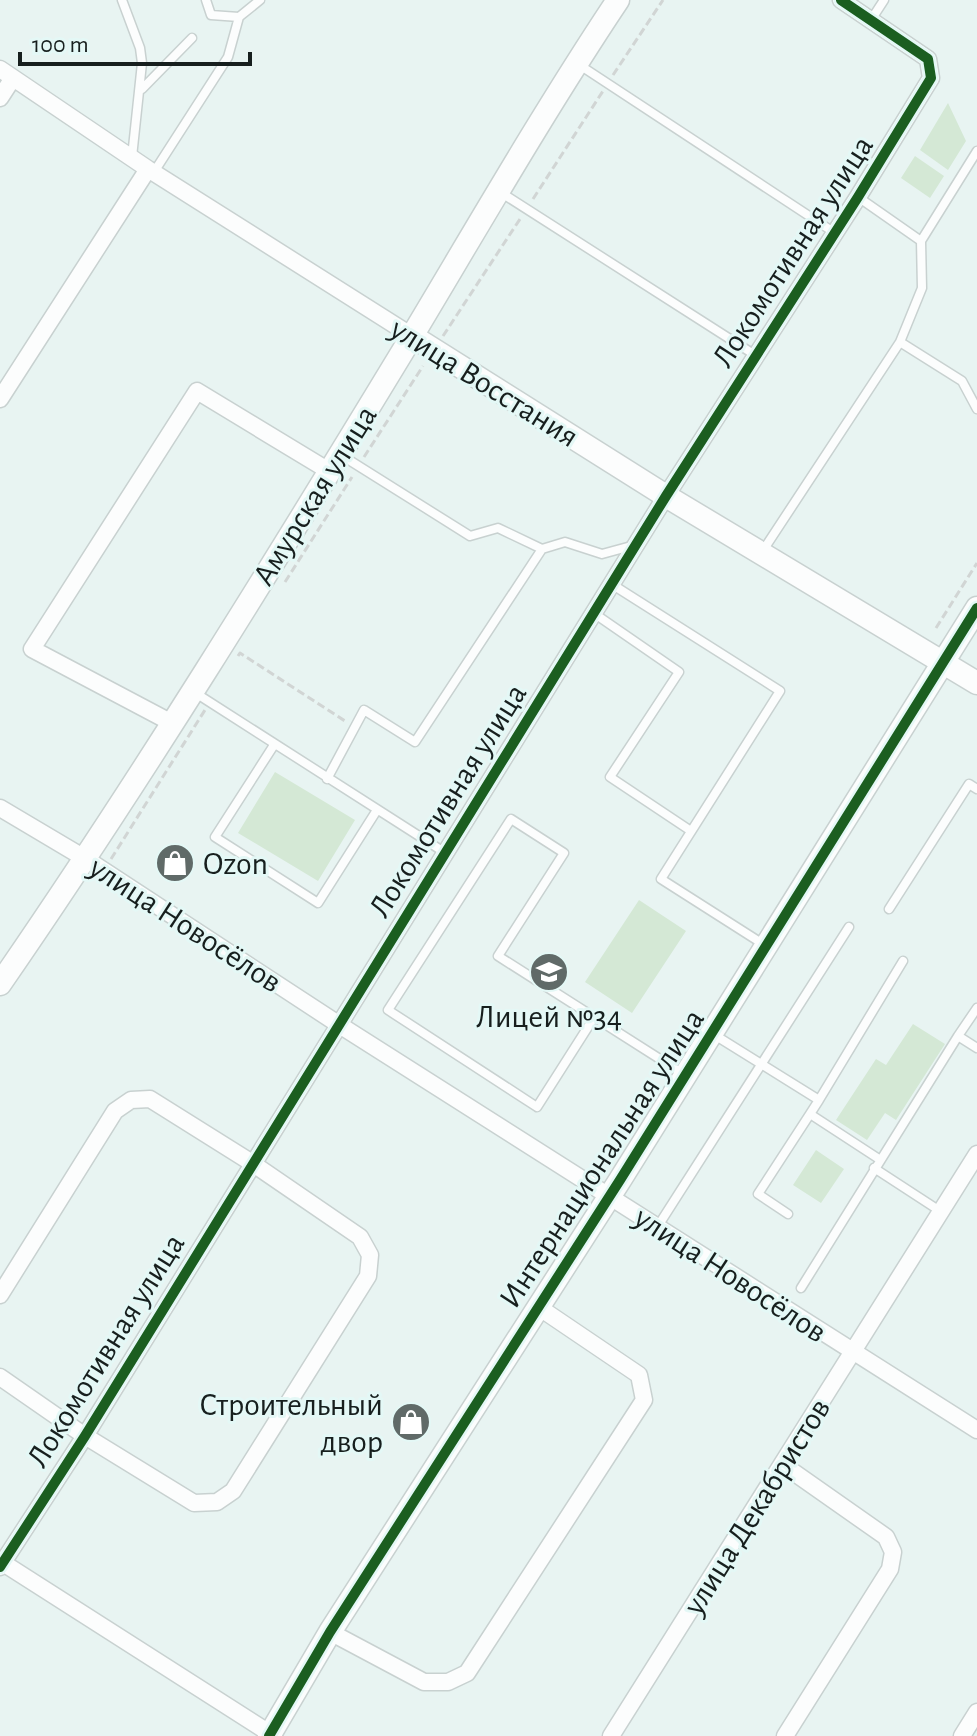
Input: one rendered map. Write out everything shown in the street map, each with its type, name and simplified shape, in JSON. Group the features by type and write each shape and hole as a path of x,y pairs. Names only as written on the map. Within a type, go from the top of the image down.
{"street":[{"name":"Амурская улица","path":"0,984 95,865 172,723 201,697 343,464 412,336 497,191 618,0"},
{"path":"841,0 871,20"},
{"name":"Локомотивная улица","path":"1,1564 85,1436 444,852 931,78 928,59 871,20"},
{"path":"0,98 6,73"},
{"name":"улица Восстания","path":"6,73 151,171 666,496 977,683"},
{"path":"0,399 151,171"},
{"path":"172,723 32,649 197,391 343,464"},
{"name":"Интернациональная улица","path":"271,1735 330,1632 686,1076 977,608"},
{"name":"улица Новосёлов","path":"0,808 95,865 338,1024 977,1430"},
{"path":"0,1295 115,1111 131,1100 150,1099 252,1163 360,1237 370,1255 368,1276 233,1491 217,1502 194,1503 85,1436 0,1377"},
{"name":"улица Декабристов","path":"611,1736 977,1154"},
{"path":"330,1632 424,1682 448,1682 467,1673 644,1400 639,1375 537,1306"},
{"path":"782,1464 886,1537 893,1552 890,1569 785,1736"},
{"path":"1,1564 271,1735"},
{"path":"962,1736 977,1712"}],"lane":[{"path":"122,0 140,48 141,89 132,158"},
{"path":"206,0 211,15 239,17"},
{"path":"151,171 228,57 239,17 260,0"},
{"path":"871,20 884,0"},
{"path":"141,89 192,38"},
{"path":"577,63 835,233"},
{"path":"761,553 900,342 922,288 921,241 977,151"},
{"path":"497,191 755,355"},
{"path":"858,197 921,241"},
{"path":"900,342 962,381 977,409"},
{"path":"343,464 470,536 498,528 542,549"},
{"path":"327,779 364,710 415,742 542,549 565,542 602,554 636,545"},
{"path":"613,585 780,691 661,879 767,947"},
{"path":"595,614 679,672 610,777 691,831"},
{"path":"201,697 444,852"},
{"path":"274,745 215,837 318,903 377,810"},
{"path":"889,909 969,784 977,789"},
{"path":"593,1019 537,1107 388,1010 511,819 564,853 498,956 686,1076"},
{"path":"658,1226 849,927"},
{"path":"788,1214 758,1194 903,961"},
{"path":"801,1288 879,1159 977,1008"},
{"path":"713,1033 819,1100"},
{"path":"958,1036 977,1048"},
{"path":"810,1114 879,1159"},
{"path":"874,1168 941,1211"}],"path":[{"path":"283,586 343,464 434,350 663,0"},
{"path":"936,628 977,563"},
{"path":"233,665 240,653 355,727"},
{"path":"95,865 201,697"}],"green space":[{"path":"948,103 966,141 948,170 920,150"},
{"path":"915,156 944,176 930,198 901,178"},
{"path":"275,772 355,820 318,881 238,833"},
{"path":"639,900 686,931 632,1013 585,982"},
{"path":"913,1024 945,1044 896,1120 885,1113 867,1140 836,1120 876,1059 886,1065"},
{"path":"816,1150 844,1169 821,1203 793,1185"}],"cycle path":[{"path":"0,1567 85,1436 666,496 931,78 928,59 841,0"},
{"path":"269,1736 330,1632 620,1180 977,608"}],"place":[{"name":"Ozon","path":"175,863"},
{"name":"Лицей №34","path":"549,972"},
{"name":"Строительный двор","path":"411,1422"}]}
